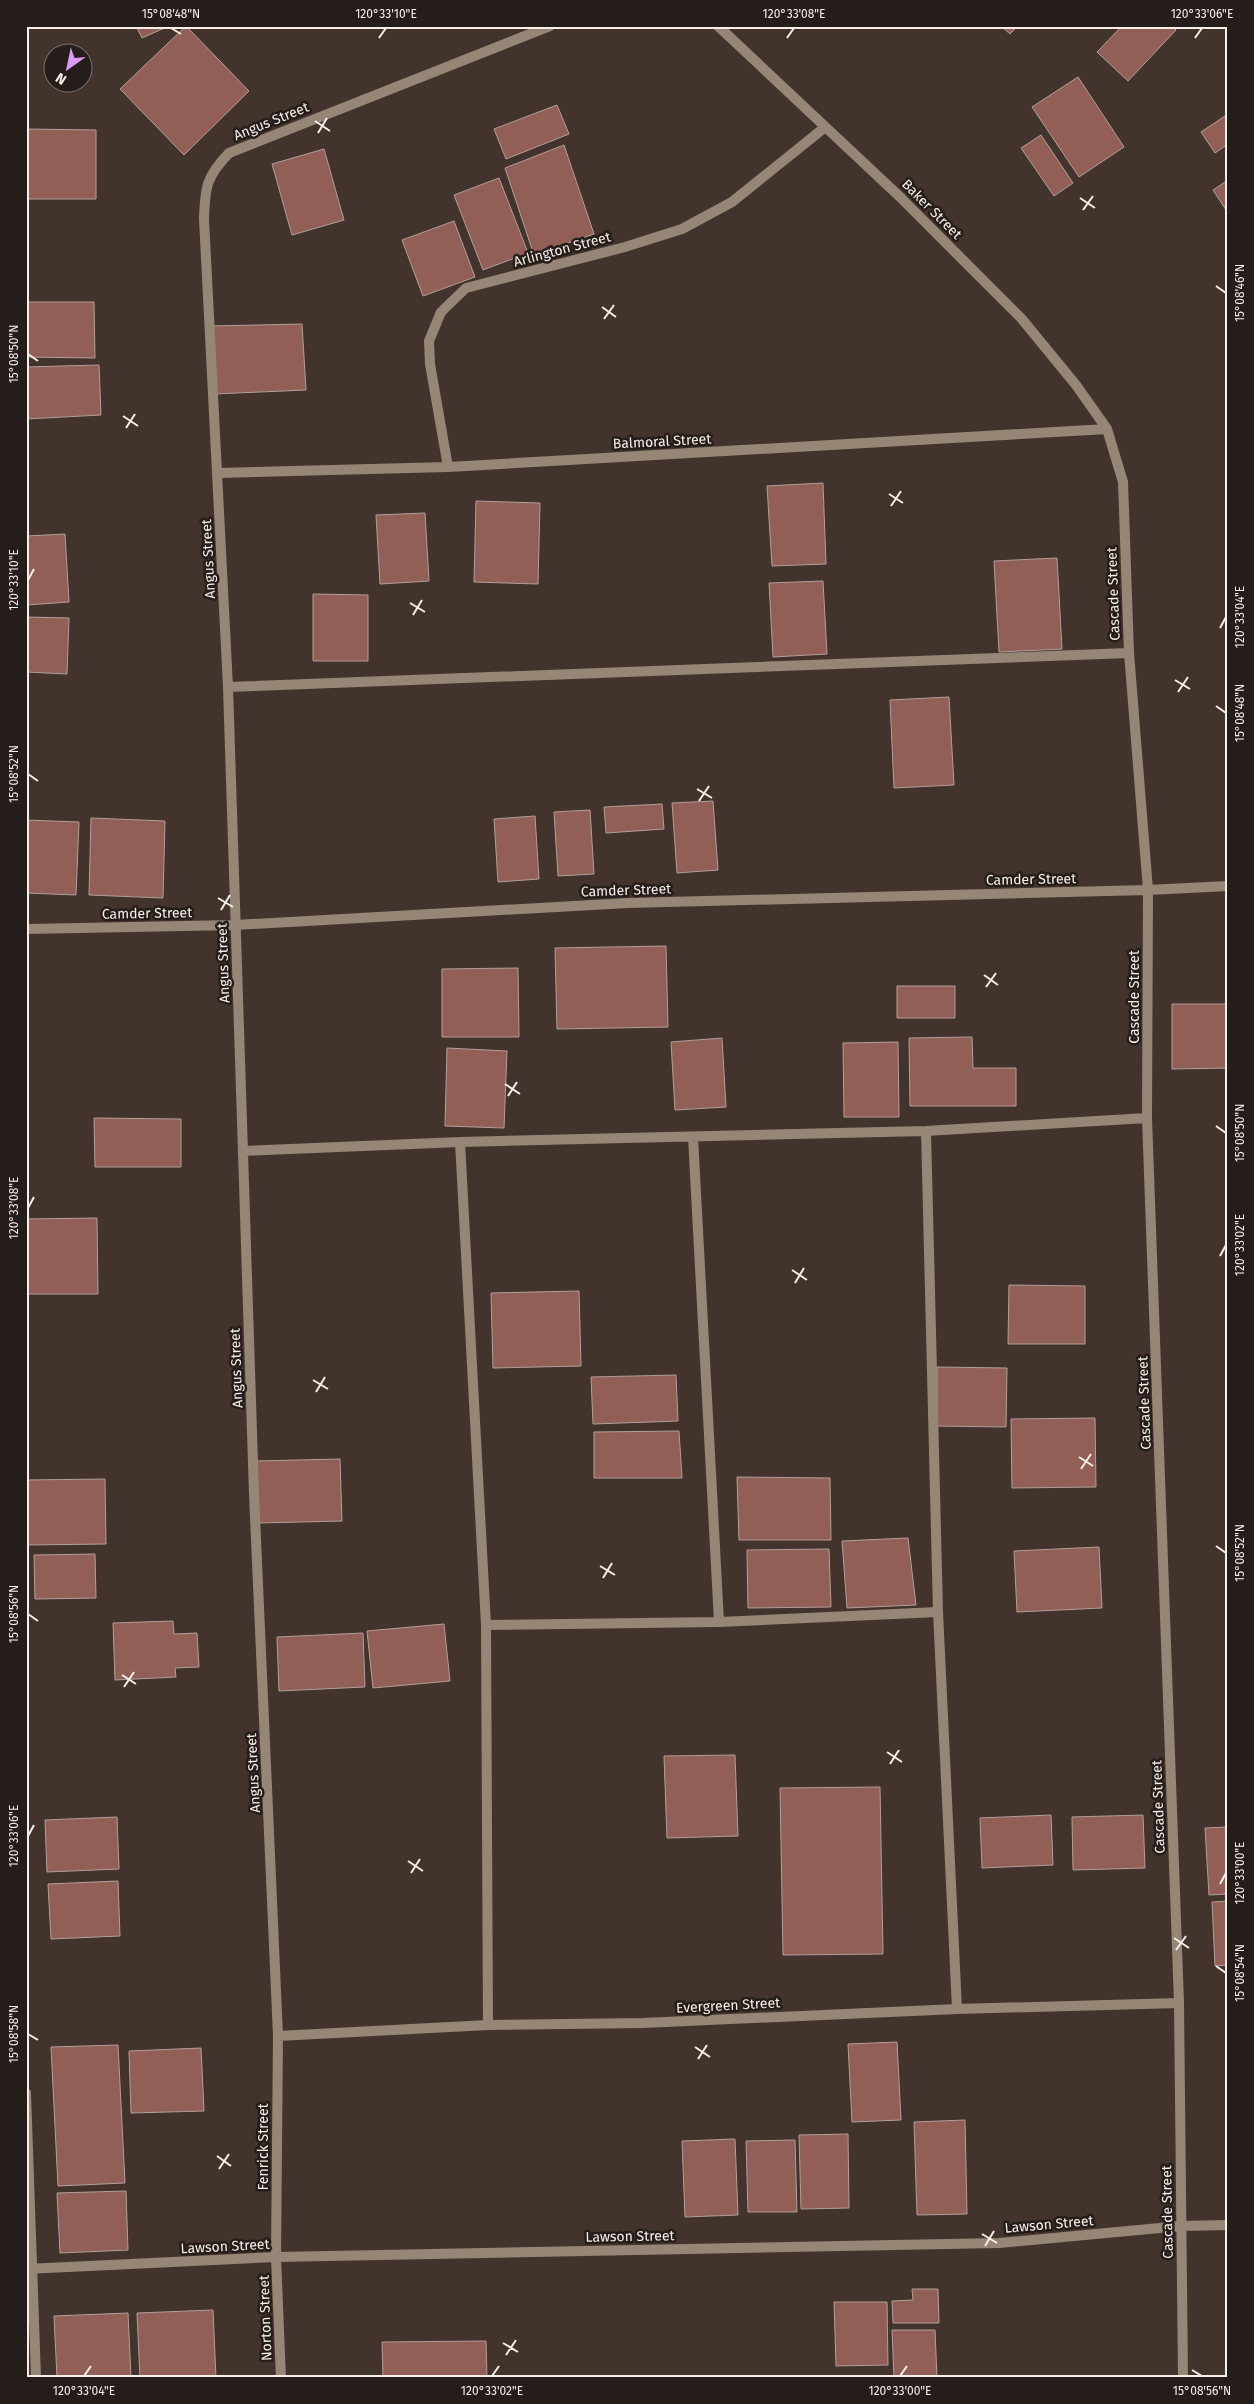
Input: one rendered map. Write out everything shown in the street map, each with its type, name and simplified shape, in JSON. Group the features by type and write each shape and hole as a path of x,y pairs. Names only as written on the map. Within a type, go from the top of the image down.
{"street":[{"name":"Angus Street","path":"278,2036 254,1494 228,687 204,192 213,170 229,153 550,26"},
{"name":"Baker Street","path":"718,26 824,128 899,196 1021,318 1076,385 1107,429"},
{"name":"Arlington Street","path":"448,467 430,364 429,341 441,312 466,288 625,247 682,229 732,202 824,128"},
{"name":"Balmoral Street","path":"218,472 448,467 1107,429"},
{"name":"Cascade Street","path":"1107,429 1123,482 1129,653 1148,890 1147,1118 1179,2003 1183,2378"},
{"path":"228,687 1129,653"},
{"name":"Camder Street","path":"26,929 235,925 628,903 1148,890 1228,886"},
{"path":"243,1151 460,1142 926,1131 1147,1118"},
{"path":"926,1131 938,1612 957,2009"},
{"path":"693,1137 719,1622"},
{"path":"460,1142 486,1625 488,2025"},
{"path":"486,1625 719,1622 938,1612"},
{"name":"Evergreen Street","path":"278,2036 488,2025 643,2023 957,2009 1179,2003"},
{"name":"Fenrick Street","path":"276,2257 278,2036"},
{"path":"26,2093 29,2269 36,2378"},
{"name":"Lawson Street","path":"29,2269 276,2257 999,2243 1181,2226 1228,2225"},
{"name":"Norton Street","path":"276,2257 281,2378"}],"building":[{"path":"136,26 169,26 142,38"},
{"path":"186,26 249,91 184,155 120,89"},
{"path":"1001,26 1018,26 1010,34"},
{"path":"1122,26 1172,26 1176,30 1128,81 1097,52"},
{"path":"1078,77 1124,147 1079,177 1032,107"},
{"path":"557,105 569,134 506,159 494,129"},
{"path":"1228,114 1228,144 1215,153 1201,132"},
{"path":"26,129 96,130 96,199 26,199"},
{"path":"1041,135 1073,183 1054,196 1021,148"},
{"path":"564,145 594,234 534,255 505,168"},
{"path":"324,149 344,220 292,235 272,164"},
{"path":"499,178 528,253 483,270 454,195"},
{"path":"1228,180 1228,213 1213,190"},
{"path":"454,221 475,277 423,296 402,240"},
{"path":"26,302 94,302 95,358 26,357"},
{"path":"302,324 306,390 214,394 212,326"},
{"path":"99,365 101,415 26,419 26,367"},
{"path":"823,483 826,564 772,566 767,486"},
{"path":"476,501 540,503 538,584 474,582"},
{"path":"425,513 429,581 380,584 376,515"},
{"path":"65,534 69,602 26,605 26,536"},
{"path":"1057,558 1062,649 999,652 994,561"},
{"path":"823,581 827,654 773,657 769,583"},
{"path":"313,594 368,595 368,661 313,661"},
{"path":"26,617 69,618 67,674 26,672"},
{"path":"949,697 954,785 894,788 890,700"},
{"path":"713,801 718,870 677,873 672,803"},
{"path":"662,804 664,829 606,833 604,807"},
{"path":"590,810 594,874 558,876 554,812"},
{"path":"535,816 539,879 498,882 494,819"},
{"path":"91,818 165,821 163,898 89,895"},
{"path":"26,820 79,822 76,895 26,893"},
{"path":"666,946 668,1027 557,1029 555,948"},
{"path":"518,968 519,1037 442,1037 442,969"},
{"path":"897,986 955,986 955,1018 897,1018"},
{"path":"1172,1004 1228,1004 1228,1068 1172,1069"},
{"path":"972,1037 973,1068 1016,1068 1016,1106 910,1106 909,1038"},
{"path":"722,1038 726,1107 675,1110 671,1042"},
{"path":"898,1042 899,1117 844,1117 843,1043"},
{"path":"447,1048 507,1051 504,1128 445,1126"},
{"path":"94,1118 181,1119 181,1167 95,1167"},
{"path":"97,1218 98,1294 26,1294 26,1219"},
{"path":"1009,1285 1085,1286 1085,1344 1008,1344"},
{"path":"579,1291 581,1366 493,1368 491,1293"},
{"path":"937,1367 1007,1368 1006,1427 937,1426"},
{"path":"676,1375 678,1421 593,1424 591,1377"},
{"path":"1095,1418 1096,1487 1012,1488 1011,1419"},
{"path":"679,1431 682,1478 594,1478 594,1432"},
{"path":"340,1459 342,1521 258,1523 256,1461"},
{"path":"737,1477 830,1478 831,1540 739,1540"},
{"path":"105,1479 106,1544 26,1545 26,1480"},
{"path":"908,1538 916,1605 847,1608 842,1541"},
{"path":"1099,1547 1102,1608 1017,1612 1014,1551"},
{"path":"829,1549 831,1607 748,1608 747,1550"},
{"path":"95,1554 96,1598 35,1599 34,1555"},
{"path":"173,1621 174,1634 197,1633 199,1667 175,1668 176,1677 115,1680 113,1623"},
{"path":"444,1624 450,1681 373,1688 367,1631"},
{"path":"363,1633 365,1687 279,1691 277,1637"},
{"path":"735,1755 738,1836 667,1838 664,1756"},
{"path":"880,1787 883,1954 783,1955 780,1788"},
{"path":"1051,1815 1053,1865 982,1868 980,1818"},
{"path":"1143,1815 1145,1868 1073,1870 1072,1817"},
{"path":"117,1817 119,1869 47,1872 45,1820"},
{"path":"1228,1827 1228,1894 1209,1895 1205,1828"},
{"path":"118,1881 120,1936 51,1939 48,1884"},
{"path":"1228,1901 1228,1965 1215,1966 1212,1902"},
{"path":"897,2042 901,2120 852,2122 848,2044"},
{"path":"118,2045 125,2183 58,2186 51,2047"},
{"path":"201,2048 204,2111 131,2113 129,2051"},
{"path":"965,2120 967,2214 917,2215 914,2122"},
{"path":"848,2134 849,2208 801,2209 799,2135"},
{"path":"735,2139 738,2215 685,2217 682,2141"},
{"path":"795,2140 797,2212 748,2212 746,2141"},
{"path":"126,2191 128,2250 60,2253 57,2193"},
{"path":"912,2289 938,2289 939,2323 893,2323 892,2301 913,2300"},
{"path":"834,2302 887,2302 888,2365 836,2366"},
{"path":"213,2310 216,2378 140,2378 137,2313"},
{"path":"128,2313 131,2378 57,2378 54,2316"},
{"path":"892,2330 935,2330 937,2378 894,2378"},
{"path":"486,2341 487,2378 383,2378 382,2342"},
{"path":"1006,2376 1006,2378 944,2378 944,2377"}]}
